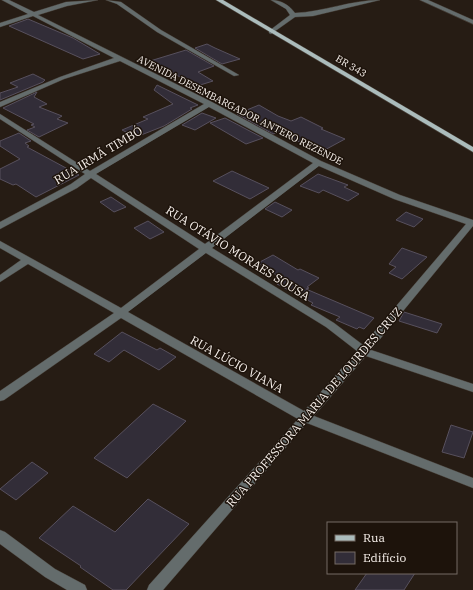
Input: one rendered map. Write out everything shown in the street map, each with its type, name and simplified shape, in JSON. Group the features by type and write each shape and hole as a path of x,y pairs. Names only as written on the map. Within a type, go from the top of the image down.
{"main road":[{"name":"BR 343","path":"219,0 473,150"}],"street":[{"name":"AVENIDA DESEMBARGADOR ANTERO REZENDE","path":"5,0 209,104 318,163 384,192 472,223"},
{"path":"0,25 66,4 95,0"},
{"path":"109,0 119,3 159,31 236,76"},
{"path":"274,0 288,8 292,15"},
{"path":"271,32 292,15 313,14 377,0"},
{"path":"423,0 473,22"},
{"path":"0,105 62,78 119,59"},
{"name":"RUA IRMÃ TIMBÓ","path":"0,226 91,175 104,165 209,104"},
{"name":"RUA OTÁVIO MORAES SOUSA","path":"0,116 206,249 330,325 364,351 473,388"},
{"path":"0,397 121,313 318,163"},
{"name":"RUA PROFESSORA MARIA DE LOURDES CRUZ","path":"154,590 306,418 472,223"},
{"name":"RUA LÚCIO VIANA","path":"0,244 306,418 473,482"},
{"path":"0,279 28,260"},
{"path":"0,536 50,573 80,590"}],"building":[{"path":"28,19 73,38 100,54 83,59 9,26"},
{"path":"207,44 240,59 222,64 195,48"},
{"path":"186,50 214,66 198,72 213,81 197,86 150,61"},
{"path":"33,74 45,80 0,100 0,93 18,87 10,83"},
{"path":"157,85 198,105 190,108 192,109 164,126 136,137 122,130 148,119 143,117 173,104 154,90"},
{"path":"37,92 34,97 47,104 39,107 62,116 57,119 68,123 39,137 27,130 35,127 31,125 34,124 3,108"},
{"path":"259,105 278,116 291,121 301,117 323,128 321,129 345,139 321,152 278,132 273,134 237,114"},
{"path":"202,113 216,118 195,130 182,125"},
{"path":"225,118 263,138 246,144 210,123"},
{"path":"19,133 31,141 25,143 29,146 27,147 79,175 36,197 16,184 13,185 0,179 0,169 20,159 0,146 0,141"},
{"path":"232,171 269,188 250,199 213,181"},
{"path":"318,174 348,185 344,187 359,194 348,201 323,190 319,193 300,186"},
{"path":"111,197 126,207 114,212 100,202"},
{"path":"275,202 292,210 282,217 265,209"},
{"path":"406,212 423,219 414,227 396,220"},
{"path":"148,221 164,232 150,239 134,228"},
{"path":"402,248 427,257 402,279 389,273 396,267 389,264"},
{"path":"273,255 298,270 300,269 319,278 306,289 374,318 364,329 359,327 357,329 336,320 340,317 311,305 313,303 277,284 284,280 258,263"},
{"path":"404,312 442,324 437,333 399,321"},
{"path":"122,332 157,350 160,348 176,357 159,370 124,350 109,362 94,354"},
{"path":"153,404 186,421 127,478 94,458"},
{"path":"451,425 473,432 464,458 442,452"},
{"path":"32,462 48,473 16,500 0,489"},
{"path":"148,499 189,524 126,590 113,590 80,567 81,566 39,538 73,506 115,532"},
{"path":"366,574 414,574 404,590 355,590"}]}
